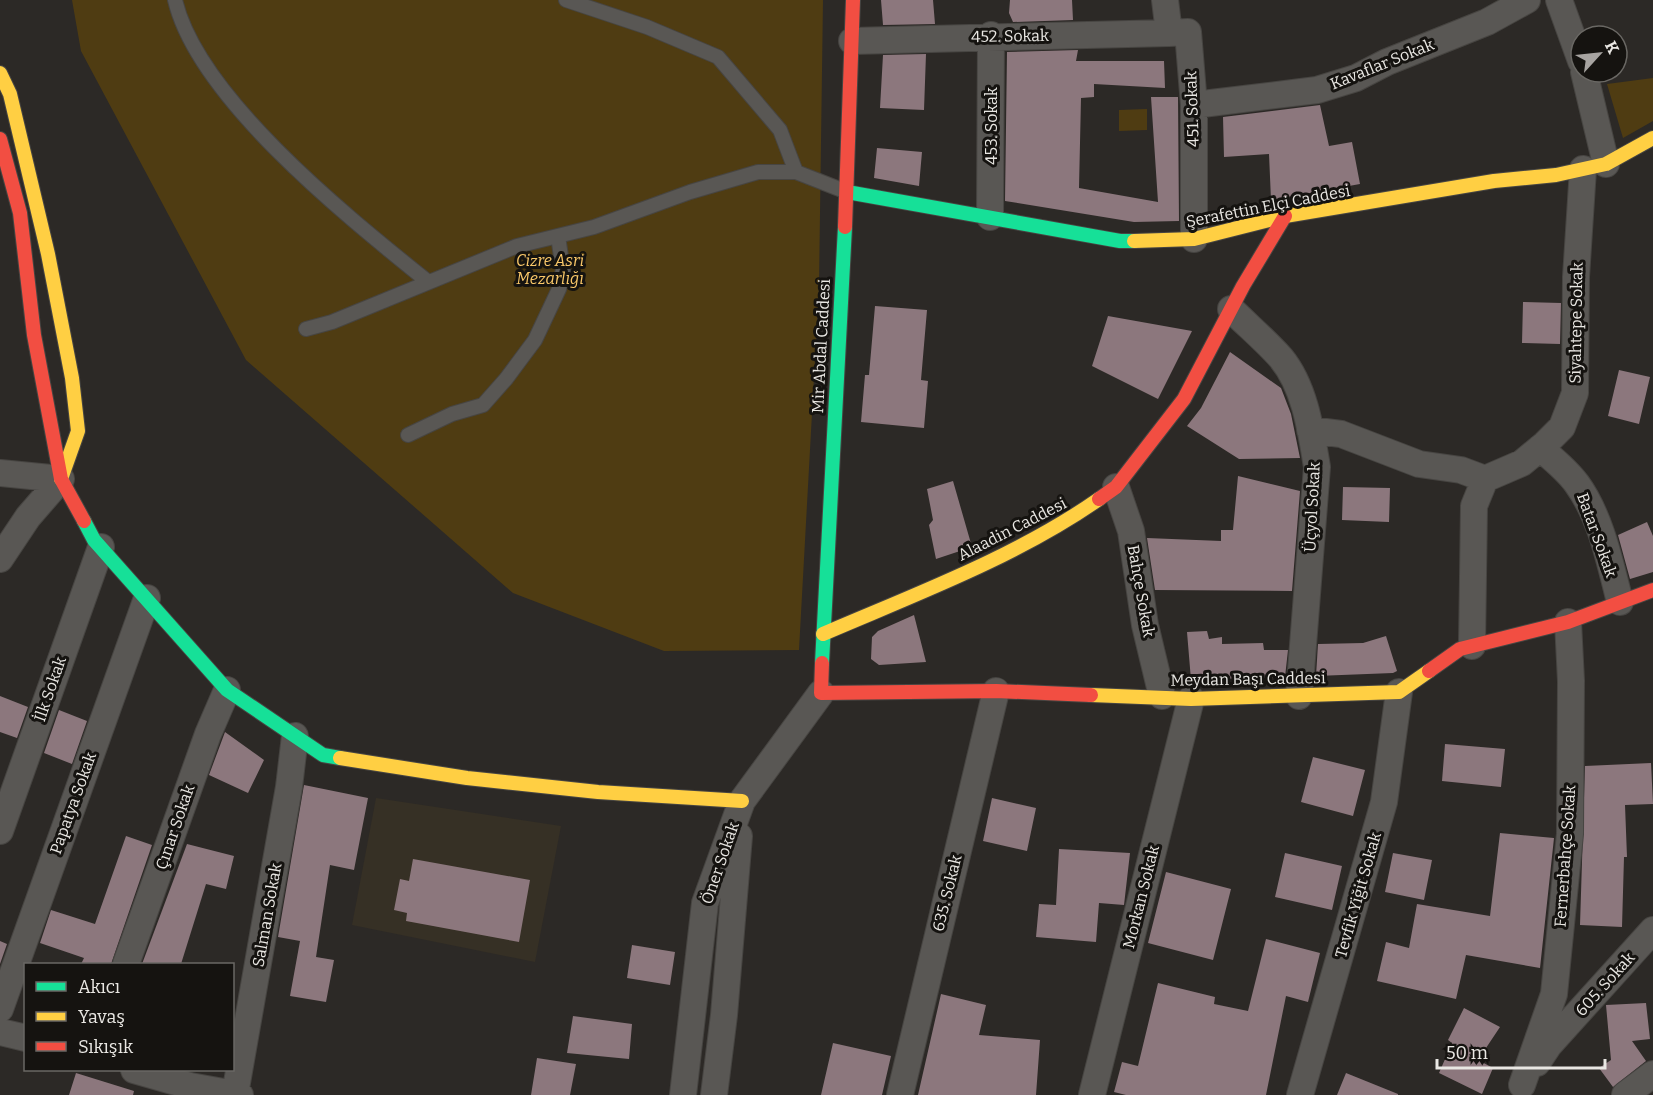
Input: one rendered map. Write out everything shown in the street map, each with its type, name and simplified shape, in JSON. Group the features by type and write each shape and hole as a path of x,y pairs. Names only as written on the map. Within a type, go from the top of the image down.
{"street":[{"name":"Mir Abdal Caddesi","path":"821,693 847,192 853,0"},
{"path":"1165,0 1169,33"},
{"name":"Kavaflar Sokak","path":"1194,105 1317,90 1356,78 1387,62 1487,22 1527,0"},
{"path":"1559,0 1569,28"},
{"name":"451. Sokak","path":"1169,33 1188,32 1194,105 1194,239"},
{"name":"452. Sokak","path":"852,41 1169,33"},
{"name":"453. Sokak","path":"990,218 991,36"},
{"path":"0,73 10,94 43,231 72,378 78,431 61,479 28,517 0,560"},
{"name":"Siyahtepe Sokak","path":"1485,479 1522,463 1562,427 1575,393 1576,277 1594,166 1585,84"},
{"name":"Şerafettin Elçi Caddesi","path":"847,192 1120,241 1194,239 1285,216 1594,166 1653,138"},
{"path":"0,139 20,213 34,335 61,479 100,547 227,690 323,755 467,778 598,792 742,801 724,1015 714,1095"},
{"name":"Alaadin Caddesi","path":"823,634 928,589 1059,527 1116,487 1184,399 1231,309 1285,216"},
{"name":"Üçyol Sokak","path":"1231,309 1281,359 1296,384 1310,430 1317,467 1299,696"},
{"path":"1310,430 1341,434 1419,464 1461,470 1485,479 1474,506 1472,646"},
{"name":"Batar Sokak","path":"1540,448 1566,470 1582,494 1608,555 1620,602"},
{"path":"0,473 61,479"},
{"name":"Bahçe Sokak","path":"1116,487 1131,531 1145,625 1162,696"},
{"name":"İlk Sokak","path":"0,831 100,547"},
{"path":"1400,692 1460,649 1568,622 1620,602 1652,594"},
{"name":"Papatya Sokak","path":"0,1009 147,598"},
{"name":"Fernerbahçe Sokak","path":"1518,1090 1554,994 1568,857 1570,704 1568,622"},
{"name":"Çınar Sokak","path":"126,963 208,734 227,690"},
{"name":"Meydan Başı Caddesi","path":"821,693 996,691 1162,696 1191,699 1400,692"},
{"name":"635. Sokak","path":"900,1095 996,691"},
{"name":"Tevfik Yiğit Sokak","path":"1300,1095 1384,802 1400,692"},
{"name":"Öner Sokak","path":"683,1095 705,903 742,801 821,693"},
{"name":"Morkan Sokak","path":"1092,1095 1191,699"},
{"name":"Salman Sokak","path":"237,1094 289,787 295,736"},
{"name":"605. Sokak","path":"1518,1090 1549,1045 1653,930"},
{"path":"0,1032 24,1038"},
{"path":"138,1071 190,1086 237,1094"},
{"path":"1625,1095 1653,1074"}],"lane":[{"path":"175,0 180,22 219,85 299,172 427,280"},
{"path":"566,0 647,27 718,57 780,130 796,172"},
{"path":"306,329 332,322 427,280 517,246 594,227 690,192 758,172 796,172 847,192"},
{"path":"408,435 452,414 483,405 512,371 535,340 559,289 563,270 558,236"}],"shaded area":[{"path":"376,798 561,826 535,962 352,925"}],"green space":[{"name":"Cizre Asri Mezarlığı","path":"72,0 823,0 819,286 799,650 664,651 513,593 246,360 81,51"},
{"path":"1653,78 1653,121 1623,138 1607,84 1629,84 1629,81"},
{"path":"1147,109 1147,130 1119,131 1119,110"}],"building":[{"path":"881,0 933,0 935,24 883,25"},
{"path":"1010,0 1072,0 1073,20 1013,22 1009,13"},
{"path":"1078,50 1076,61 1164,61 1165,88 1094,84 1094,97 1081,98 1079,188 1158,202 1151,97 1178,97 1179,221 1134,222 1005,201 1007,52"},
{"path":"926,54 924,110 880,108 883,55"},
{"path":"1320,105 1329,146 1352,142 1360,184 1271,200 1269,154 1224,157 1223,117"},
{"path":"877,148 922,152 919,186 874,178"},
{"path":"1523,302 1561,303 1560,344 1522,343"},
{"path":"875,306 927,310 921,380 928,381 924,428 861,422 865,375 869,375"},
{"path":"1108,316 1192,331 1158,399 1092,366"},
{"path":"1230,352 1281,388 1291,414 1300,458 1239,459 1187,426 1201,408"},
{"path":"1619,370 1650,377 1639,424 1608,416"},
{"path":"1238,476 1300,491 1292,591 1155,590 1147,538 1221,541 1221,530 1233,530"},
{"path":"953,481 972,547 936,559 929,525 933,520 927,489"},
{"path":"1343,487 1390,488 1389,522 1342,520"},
{"path":"1647,522 1653,536 1653,572 1630,579 1618,535"},
{"path":"914,615 926,662 879,665 871,659 872,637 878,631"},
{"path":"1207,631 1209,639 1222,637 1222,644 1263,643 1264,650 1288,650 1285,677 1191,680 1187,632"},
{"path":"1386,636 1397,671 1316,676 1318,644 1363,643"},
{"path":"0,696 28,707 17,738 0,732"},
{"path":"59,710 87,721 72,764 44,753"},
{"path":"225,732 264,760 248,793 209,775"},
{"path":"1445,744 1505,749 1501,787 1442,781"},
{"path":"1313,757 1365,770 1353,816 1301,802"},
{"path":"1651,763 1653,804 1625,805 1627,857 1624,857 1622,927 1580,925 1585,766"},
{"path":"304,785 368,798 354,870 330,865 316,957 334,960 326,1002 290,996 300,941 278,937"},
{"path":"992,798 1036,808 1027,851 983,841"},
{"path":"1500,833 1554,838 1540,968 1466,955 1456,999 1377,981 1386,942 1409,948 1417,904 1490,916"},
{"path":"126,836 152,845 111,963 82,963 84,958 40,943 51,910 95,924"},
{"path":"187,844 234,856 226,889 206,884 181,963 142,963"},
{"path":"1059,849 1130,853 1124,905 1099,903 1096,942 1036,937 1039,904 1056,905"},
{"path":"1285,853 1342,866 1332,910 1275,897"},
{"path":"1393,853 1432,860 1424,900 1385,892"},
{"path":"413,859 530,880 519,942 406,921 407,913 394,910 400,879 409,881"},
{"path":"1166,872 1231,889 1213,960 1148,943"},
{"path":"1266,939 1320,953 1308,1002 1286,996 1266,1095 1126,1095 1114,1092 1122,1062 1138,1066 1158,983 1215,997 1214,1004 1248,1011"},
{"path":"0,941 7,944 0,964"},
{"path":"632,945 675,952 670,985 627,978"},
{"path":"941,994 986,1005 979,1035 1040,1040 1036,1095 918,1095"},
{"path":"1646,1003 1650,1039 1632,1041 1646,1061 1613,1087 1599,1068 1611,1060 1606,1005"},
{"path":"1464,1008 1500,1027 1478,1060 1493,1068 1482,1094 1439,1073 1452,1043 1448,1040"},
{"path":"573,1016 632,1024 629,1059 567,1053"},
{"path":"833,1043 891,1056 882,1095 821,1095"},
{"path":"537,1058 576,1064 570,1095 531,1095"},
{"path":"76,1073 134,1091 133,1095 69,1095"},
{"path":"1346,1073 1398,1094 1398,1095 1337,1095"}],"traffic: fast":[{"path":"847,192 1120,241 1134,241"},
{"path":"822,663 845,227"},
{"path":"84,521 94,540 227,690 323,755 340,758"}],"traffic: slow":[{"path":"0,73 10,94 48,254 72,378 78,431 61,479"},
{"path":"1134,241 1194,239 1285,216 1494,181 1556,175 1606,164 1653,138"},
{"path":"823,634 1000,557 1067,520 1099,499"},
{"path":"1091,695 1191,699 1399,692 1429,671"},
{"path":"340,758 467,778 598,792 742,801"}],"traffic: jam":[{"path":"845,227 853,0"},
{"path":"0,139 20,213 34,335 61,479 84,521"},
{"path":"1099,499 1116,487 1184,399 1243,286 1285,216"},
{"path":"1429,671 1460,649 1568,622 1653,590"},
{"path":"822,663 821,693 996,691 1091,695"}]}
